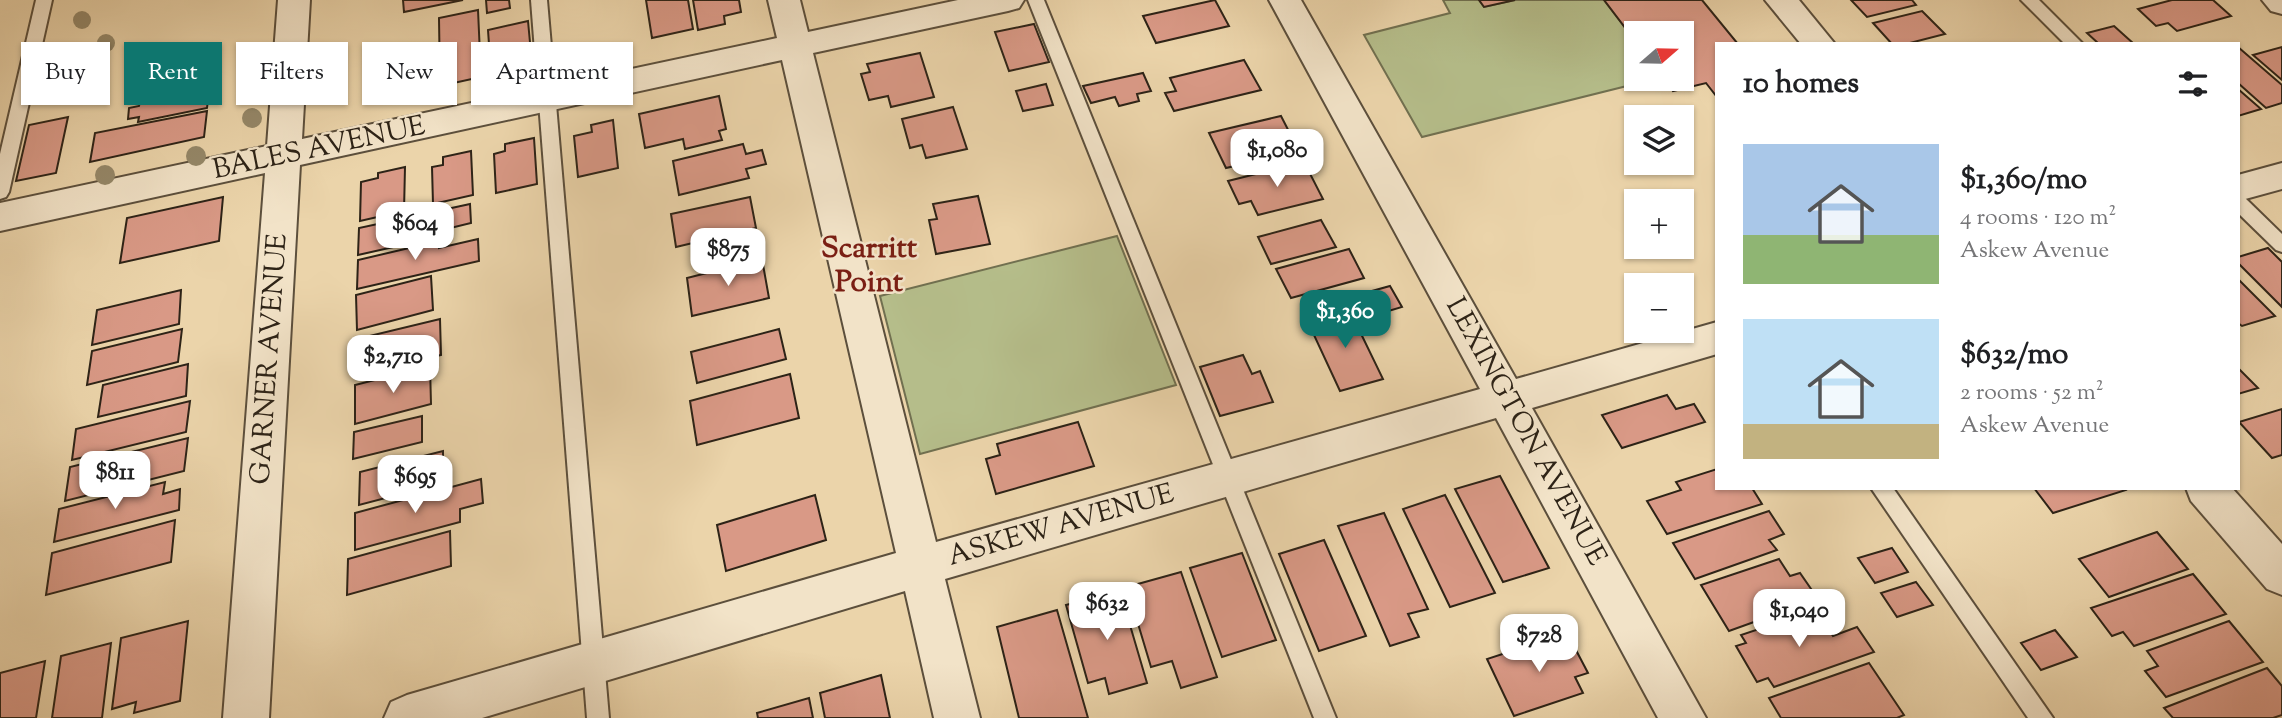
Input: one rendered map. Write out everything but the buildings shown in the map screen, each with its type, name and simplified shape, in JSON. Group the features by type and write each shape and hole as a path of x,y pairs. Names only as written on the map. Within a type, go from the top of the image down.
{"street":[{"name":"GARNER AVENUE","path":"246,718 295,0"},
{"path":"784,0 957,718"},
{"name":"BALES AVENUE","path":"633,81 1008,0"},
{"name":"LEXINGTON AVENUE","path":"1285,0 1683,718"},
{"path":"1781,0 1817,42"},
{"name":"BALES AVENUE","path":"0,217 524,105"},
{"path":"2240,187 2282,176"},
{"name":"ASKEW AVENUE","path":"407,718 921,566 1715,339"},
{"path":"2208,490 2282,575"}],"lane":[{"path":"0,192 44,0"},
{"path":"539,0 542,42"},
{"path":"1036,0 1325,718"},
{"path":"2029,0 2073,42"},
{"path":"547,105 598,718"},
{"path":"2240,204 2282,245"},
{"path":"1882,490 2042,718"}],"green space":[{"path":"1443,0 1479,0 1484,7 1515,0 1604,0 1624,26 1624,87 1422,137 1364,35 1450,13"},
{"path":"1117,236 1176,385 920,454 880,296"}],"district":[{"name":"Scarritt Point","path":"869,266"}]}
